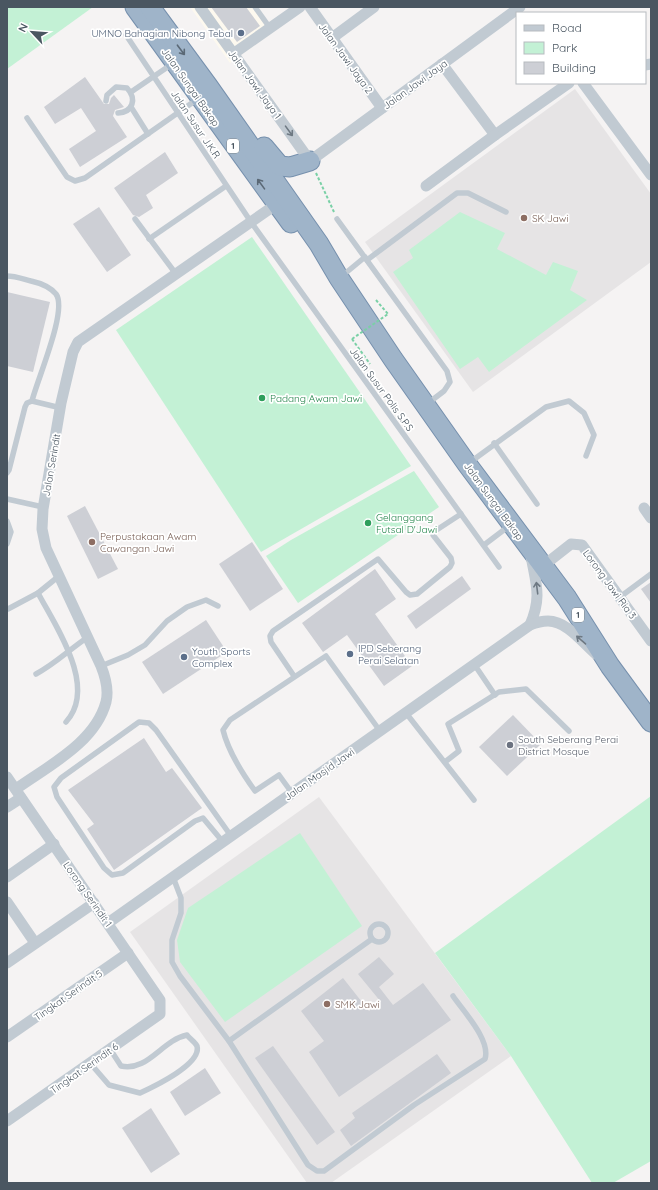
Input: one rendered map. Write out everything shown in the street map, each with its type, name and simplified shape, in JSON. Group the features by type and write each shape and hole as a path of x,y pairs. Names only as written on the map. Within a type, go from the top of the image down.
{"highway":[{"name":"Jalan Sungai Bakap","path":"135,7 174,63 204,92"},
{"name":"Jalan Sungai Bakap","path":"150,7 204,92 328,270 339,278"},
{"path":"204,92 248,123 272,158 280,166 290,167 310,161"},
{"path":"310,161 291,184 315,230 319,244"},
{"name":"Jalan Sungai Bakap","path":"281,201 319,244 339,278 425,405 543,566 610,666 651,722"}],"street":[{"name":"Jalan Jawi Jaya 1","path":"200,7 310,161"},
{"path":"233,54 300,7"},
{"name":"Jalan Jawi Jaya 2","path":"310,7 382,108"},
{"path":"332,38 374,7"},
{"name":"Jalan Jawi Jaya","path":"310,161 520,7"},
{"path":"442,64 495,135"},
{"path":"426,186 568,84"},
{"path":"584,84 651,175"},
{"name":"Jalan Serindit","path":"7,808 18,794 73,748 96,725 106,701 105,678 101,666 46,548 42,529 43,507 60,408 73,352 78,342 281,201"},
{"path":"644,508 651,518"},
{"name":"Lorong Jawi Ria 3","path":"543,566 571,544 582,545 651,641"},
{"path":"530,625 536,610 538,598 531,551"},
{"name":"Jalan Masjid Jawi","path":"108,923 530,625 546,621 556,622 566,628 610,666"},
{"name":"Lorong Serindit 1","path":"7,777 160,1000 160,1014"},
{"path":"7,877 54,844"},
{"path":"7,902 35,943"},
{"path":"7,963 94,903"},
{"name":"Tingkat Serindit 5","path":"7,1037 128,953"},
{"name":"Tingkat Serindit 6","path":"7,1121 160,1014"}],"lane":[{"path":"255,7 270,28"},
{"name":"Jalan Susur J.K.R","path":"126,35 251,222"},
{"path":"131,92 174,63"},
{"path":"106,101 107,95 116,86 127,88 131,92 133,98 131,107 124,112 118,113"},
{"path":"27,118 67,177 76,181 85,178 178,113 204,92"},
{"path":"131,107 148,134"},
{"path":"149,239 226,186"},
{"path":"339,278 457,193 468,193 506,212"},
{"path":"135,219 176,274"},
{"path":"337,219 447,371 450,382 444,391 425,405"},
{"name":"Jalan Susur Polis S.P.S","path":"251,222 499,567"},
{"path":"7,276 35,282 49,288 56,294 59,302 53,337 32,401"},
{"path":"7,473 10,470 27,403 32,401 60,408"},
{"path":"467,464 494,443 546,407 569,401 584,413 594,435 586,456"},
{"path":"494,443 537,504"},
{"path":"7,499 43,507"},
{"path":"294,676 271,642 270,636 273,631 378,559 406,592 410,595 417,594 450,567 452,563 451,558 433,535 461,514"},
{"path":"7,521 10,532 7,544"},
{"path":"484,545 511,524"},
{"path":"620,597 651,574"},
{"path":"8,609 38,593 59,576"},
{"path":"38,593 69,650 78,687 76,705 72,715 66,722"},
{"path":"101,666 128,655 145,645 167,621 187,607 206,600 218,606"},
{"path":"36,674 52,665 69,650 88,637"},
{"path":"292,793 279,775 255,791 244,776 225,739 223,730 230,720 326,656 380,731"},
{"path":"474,664 495,695"},
{"path":"445,762 459,751 448,724 499,692 526,689 569,731"},
{"path":"406,712 474,800"},
{"path":"139,722 149,723 156,730 227,839 203,818 123,873 112,875 104,868 57,797 54,787 61,778 139,722"},
{"path":"173,877 181,898 181,913 172,940 172,962 180,976 229,1041 308,1165 317,1171 324,1171 414,1105 485,1059 487,1052 485,1042 453,996"},
{"path":"229,1041 372,939"},
{"path":"90,1063 109,1085 140,1093 155,1086 192,1063 197,1055 197,1046 187,1034 175,1040 137,1066 129,1068 121,1066 110,1049"}],"path":[{"path":"310,161 337,219"},
{"path":"370,364 352,339 388,314 376,300"}],"shaded area":[{"path":"190,7 258,7 275,31 230,63"},
{"name":"SK Jawi","path":"575,89 651,194 651,262 473,392 365,242"},
{"name":"SMK Jawi","path":"319,797 511,1056 331,1183 307,1183 130,932"}],"green space":[{"path":"7,7 93,7 7,69"},
{"path":"460,212 505,233 497,249 546,275 553,262 578,271 570,290 587,300 489,372 478,357 460,369 393,272 413,258 409,250"},
{"name":"Padang Awam Jawi","path":"252,237 411,466 261,552 116,330"},
{"name":"Gelanggang Futsal D'Jawi","path":"414,471 439,507 298,603 266,556 291,540"},
{"path":"651,796 651,1161 613,1183 592,1183 511,1056 435,953"},
{"path":"300,833 362,926 225,1022 180,962 177,940 188,908"}],"building":[{"path":"211,7 246,7 260,26 237,42"},
{"path":"85,77 104,104 109,104 114,95 124,107 115,110 113,116 127,137 80,167 69,149 96,131 81,108 55,124 44,107"},
{"path":"165,152 178,173 146,195 153,208 139,217 133,215 114,188"},
{"path":"99,207 131,255 107,272 73,224"},
{"path":"7,292 50,302 33,372 7,366"},
{"name":"Perpustakaan Awam Cawangan Jawi","path":"85,506 118,569 98,579 67,516"},
{"path":"252,542 283,589 250,611 219,564"},
{"path":"375,569 396,599 375,614 412,666 384,686 347,635 323,652 302,623"},
{"path":"462,576 471,589 416,629 407,616"},
{"path":"651,582 651,603 641,589"},
{"name":"Youth Sports Complex","path":"206,620 227,652 163,694 142,662"},
{"name":"South Seberang Perai District Mosque","path":"513,715 541,744 507,776 479,747"},
{"path":"144,738 166,772 172,768 202,808 114,870 87,829 94,824 68,790"},
{"path":"379,957 394,974 379,987 393,1005 423,983 451,1020 339,1097 309,1052 324,1041 301,1011 343,978 369,1011 381,1002 358,974"},
{"path":"273,1046 335,1132 317,1145 255,1058"},
{"path":"437,1054 451,1073 351,1146 340,1130 355,1118 352,1113"},
{"path":"205,1068 221,1093 185,1116 170,1092"},
{"path":"151,1108 180,1154 151,1173 122,1128"}],"place":[{"name":"UMNO Bahagian Nibong Tebal","path":"241,33"},
{"name":"SK Jawi","path":"524,218"},
{"name":"Padang Awam Jawi","path":"262,398"},
{"name":"Gelanggang Futsal D'Jawi","path":"368,523"},
{"name":"Perpustakaan Awam Cawangan Jawi","path":"92,542"},
{"name":"IPD Seberang Perai Selatan","path":"350,654"},
{"name":"Youth Sports Complex","path":"184,657"},
{"name":"South Seberang Perai District Mosque","path":"510,745"},
{"name":"SMK Jawi","path":"327,1004"}]}
